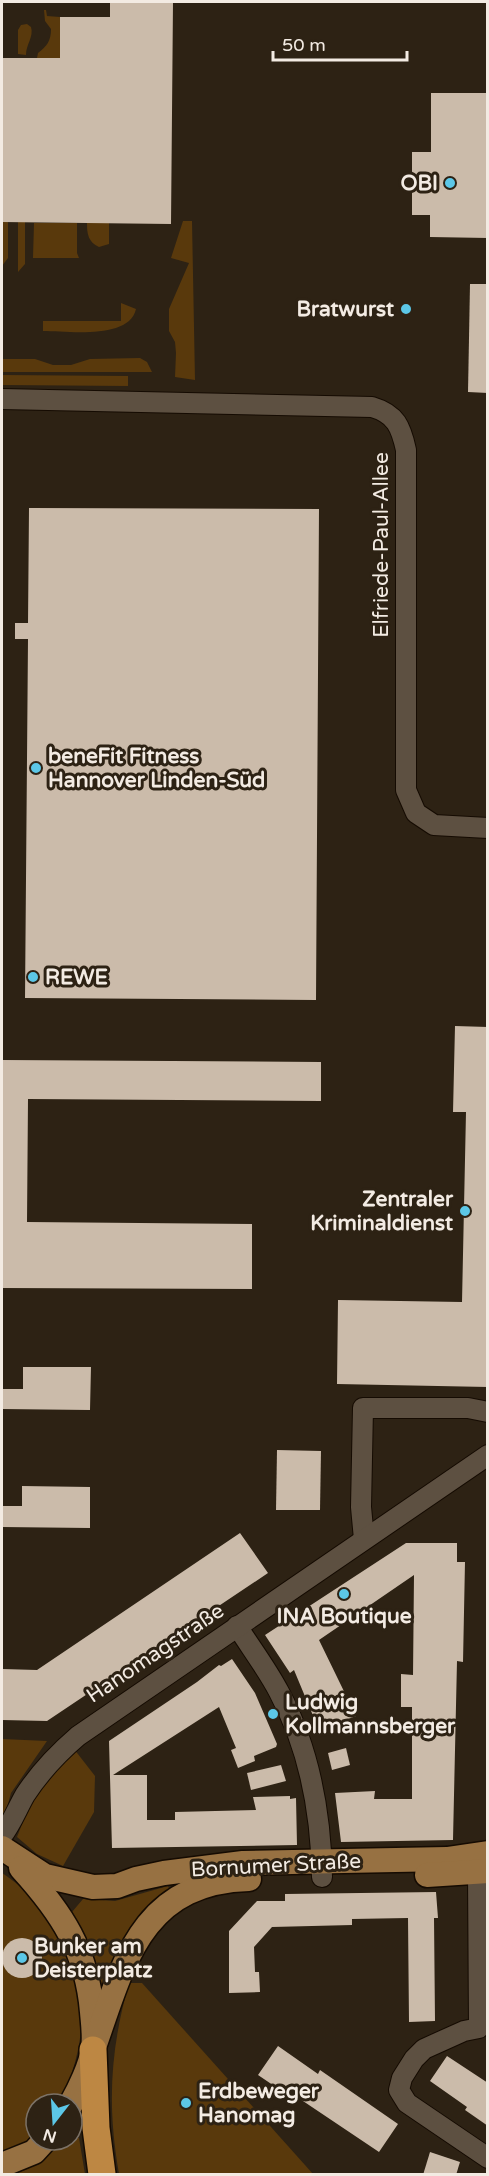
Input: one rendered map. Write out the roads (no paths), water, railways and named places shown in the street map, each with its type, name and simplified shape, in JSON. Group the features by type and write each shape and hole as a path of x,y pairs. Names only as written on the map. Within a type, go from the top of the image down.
{"highway":[{"path":"93,2050 96,2128 102,2175"}],"main road":[{"name":"Bornumer Straße","path":"2,1844 45,1876 93,1887 117,1886 136,1879 198,1867 243,1863 322,1869 484,1866"},
{"path":"2,1844 58,1915 80,1953 90,1992 93,2050"},
{"name":"Bornumer Straße","path":"77,2092 128,1956 147,1925 159,1911 173,1900 218,1882 322,1869"},
{"path":"2,2165 34,2152"}],"street":[{"name":"Elfriede-Paul-Allee","path":"2,399 372,407 392,417 402,430 406,450 406,790 416,813 434,825 488,828"},
{"path":"364,1539 361,1508 363,1408 468,1408 488,1413"},
{"name":"Hanomagstraße","path":"2,1844 25,1796 51,1759 78,1736 488,1455"},
{"path":"237,1626 279,1692 305,1755 315,1801 322,1869"},
{"path":"484,1866 483,2029 464,2031 424,2049 414,2059 402,2078 399,2090 407,2103 488,2158"}],"place":[{"name":"OBI","path":"450,183"},
{"name":"Bratwurst","path":"406,309"},
{"name":"beneFit Fitness Hannover Linden-Süd","path":"36,768"},
{"name":"REWE","path":"33,977"},
{"name":"Zentraler Kriminaldienst","path":"465,1211"},
{"name":"INA Boutique","path":"344,1594"},
{"name":"Ludwig Kollmannsberger","path":"273,1714"},
{"name":"Bunker am Deisterplatz","path":"22,1958"},
{"name":"Erdbeweger Hanomag","path":"186,2103"}]}
